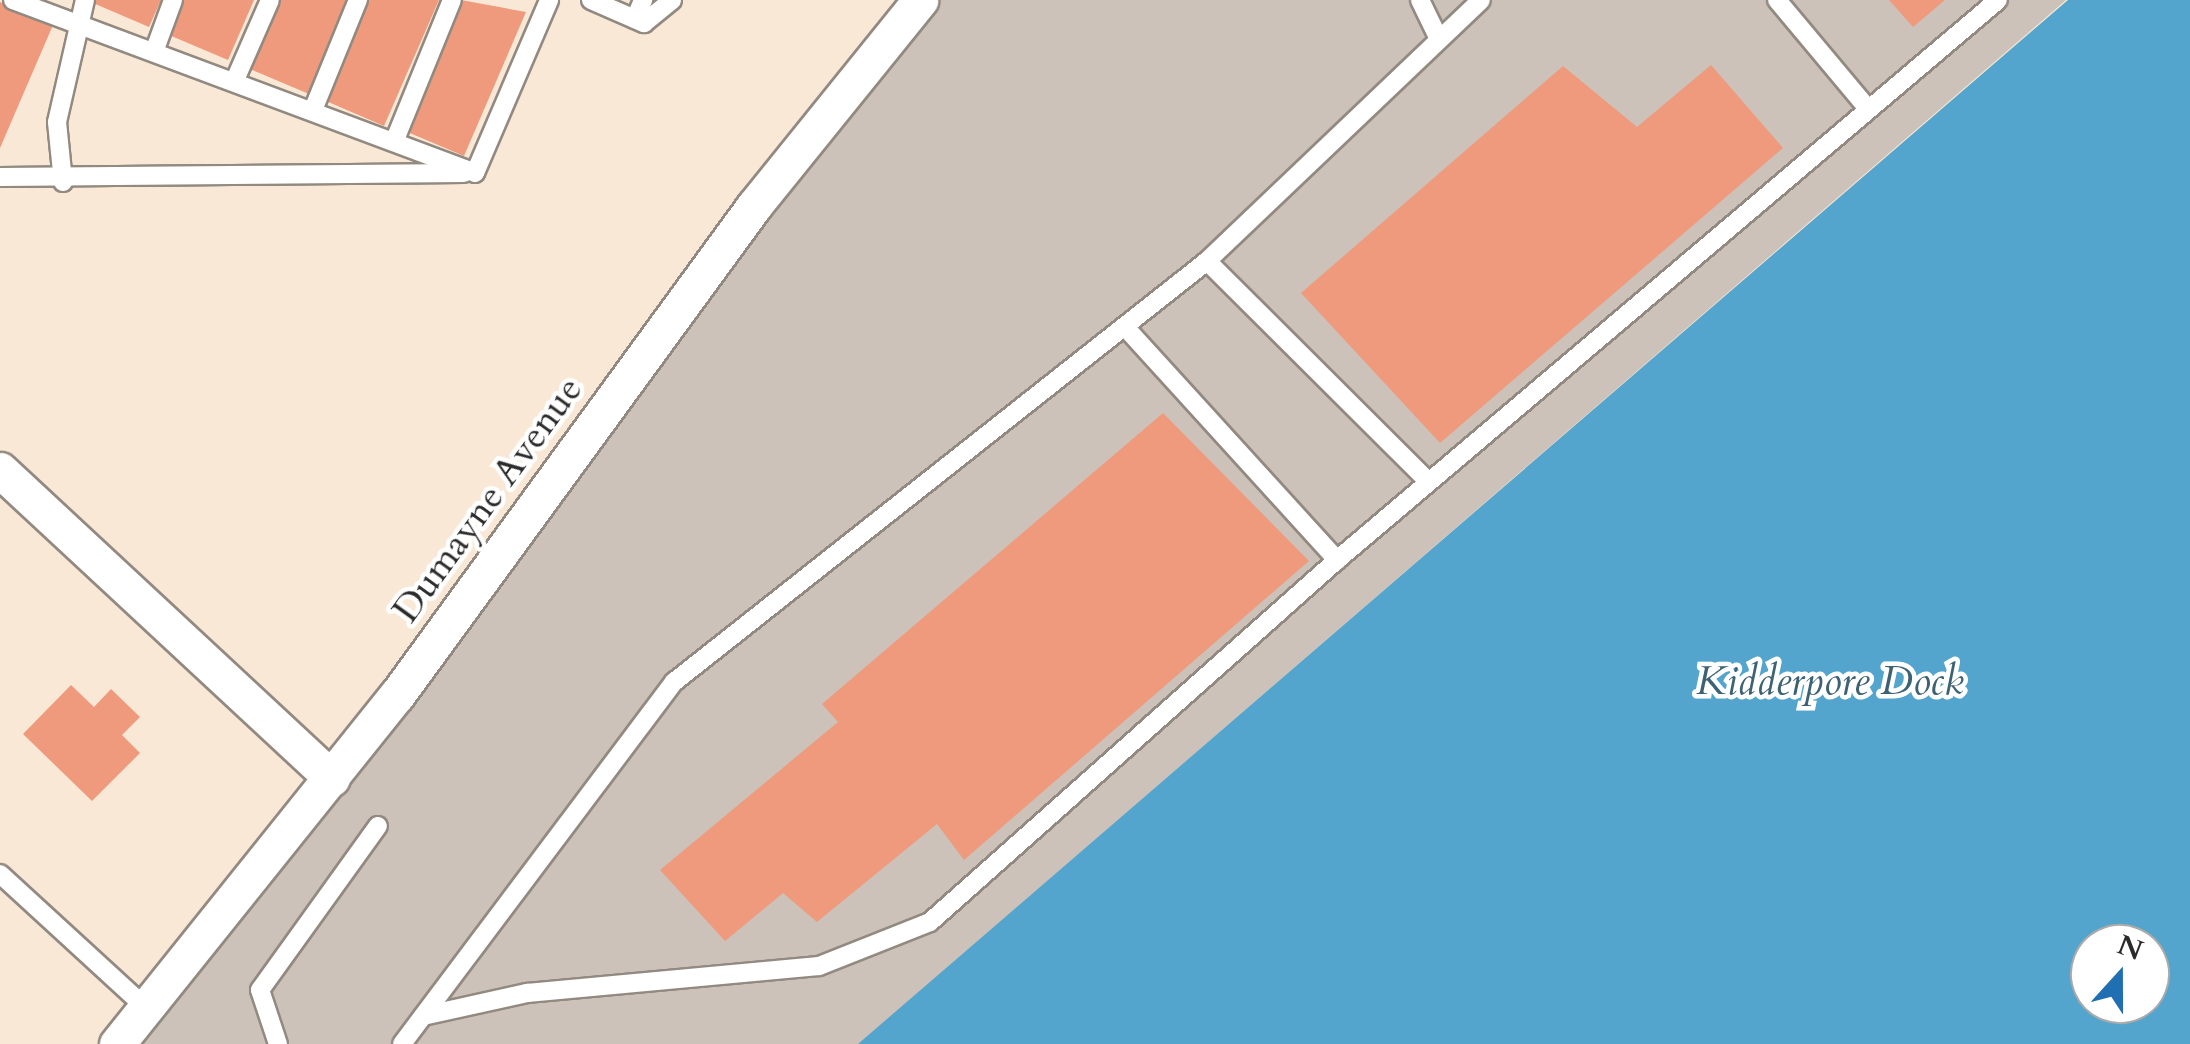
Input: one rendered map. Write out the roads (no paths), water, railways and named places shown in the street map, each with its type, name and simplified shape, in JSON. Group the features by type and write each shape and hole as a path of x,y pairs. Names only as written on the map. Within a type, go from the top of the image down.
{"street":[{"name":"Dumayne Avenue","path":"117,1044 332,778 754,206 920,0"},
{"path":"0,470 332,778"}],"lane":[{"path":"13,0 236,80 475,173"},
{"path":"63,182 57,122 76,23 86,0"},
{"path":"154,52 173,0"},
{"path":"236,80 270,0"},
{"path":"313,110 358,0"},
{"path":"394,142 452,0"},
{"path":"475,173 549,0"},
{"path":"592,0 644,23 672,0"},
{"path":"635,19 643,0"},
{"path":"1420,0 1438,37"},
{"path":"402,1044 674,682 1207,261 1480,0"},
{"path":"1778,0 1868,109"},
{"path":"423,1016 527,993 819,966 930,922 1337,560 1998,0"},
{"path":"0,176 63,182 475,173"},
{"path":"1207,261 1428,482"},
{"path":"1126,328 1337,560"},
{"path":"278,1044 260,990 378,826"},
{"path":"0,874 146,1008"}],"water":[{"name":"Kidderpore Dock","path":"2068,0 2190,0 2190,1044 858,1044"}]}
